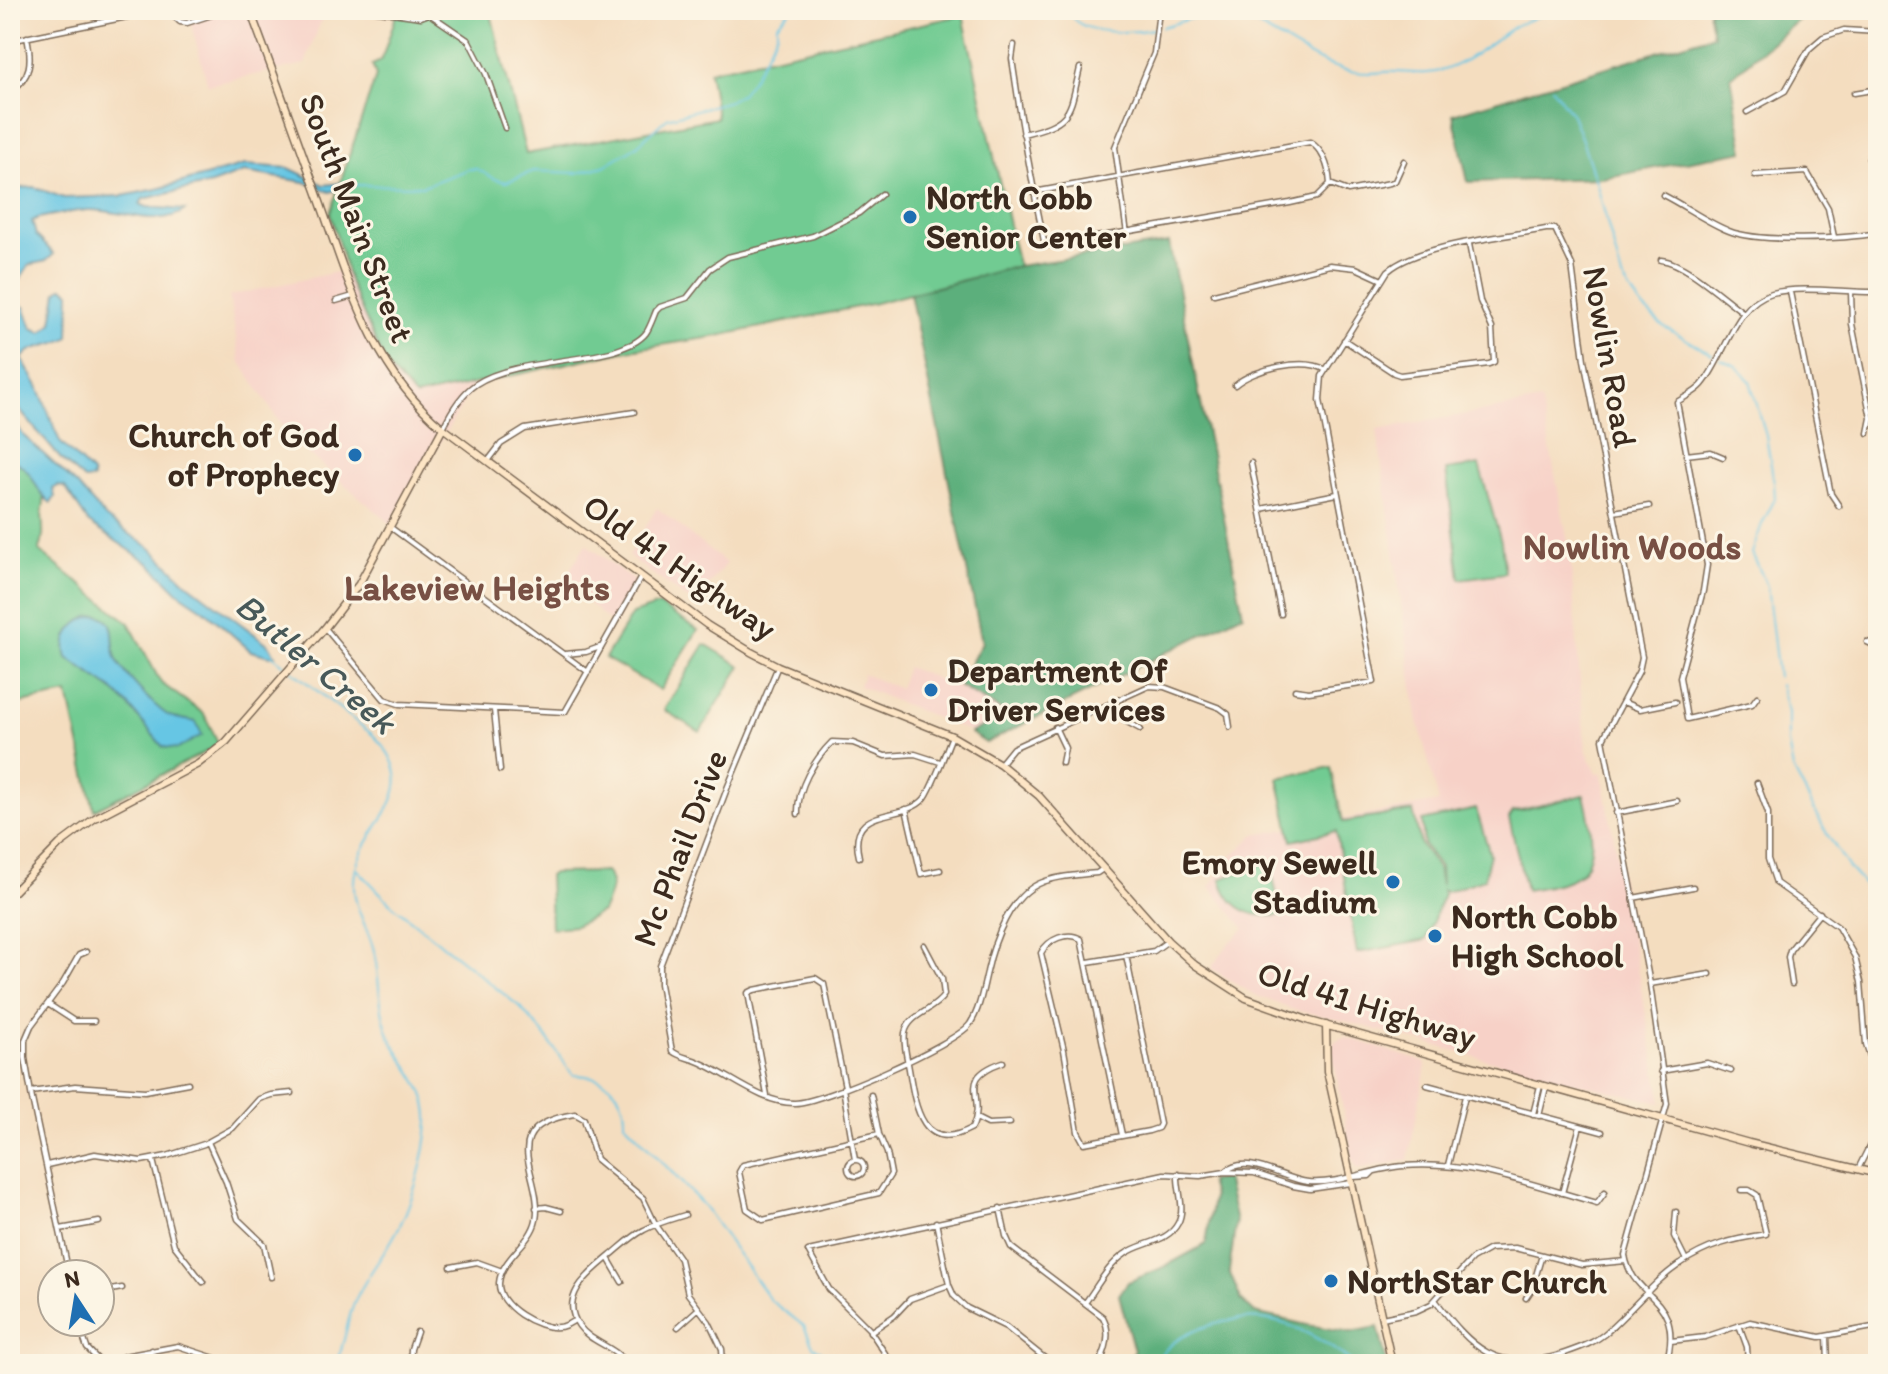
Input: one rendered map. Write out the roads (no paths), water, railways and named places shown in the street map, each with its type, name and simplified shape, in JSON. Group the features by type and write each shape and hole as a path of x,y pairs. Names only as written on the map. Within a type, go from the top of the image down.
{"main road":[{"name":"South Main Street","path":"250,10 374,342 386,364 419,406 443,428"},
{"name":"Old 41 Highway","path":"443,428 725,637 778,666 952,736 1000,764 1039,796 1168,941 1205,973 1246,998 1290,1015 1749,1143 1878,1174"},
{"path":"10,895 60,844 95,818 212,754 264,698 359,584 443,428"},
{"path":"1326,1025 1325,1062 1392,1364"}],"street":[{"path":"103,10 106,20"},
{"path":"10,41 164,10 187,23 227,10"},
{"path":"371,10 408,16 431,15 439,10"},
{"path":"1127,234 1115,147 1154,53 1159,10"},
{"path":"431,15 469,41 486,74 505,128"},
{"path":"1747,112 1785,91 1809,49 1823,37 1844,30 1878,32"},
{"path":"10,92 22,83 30,71 32,59 27,37"},
{"path":"1014,45 1012,59 1023,134 1034,192 1045,246 1127,234 1317,197 1329,189 1330,184 1329,170 1315,145 1310,142 1034,192"},
{"path":"1023,134 1049,128 1065,118 1080,68"},
{"path":"1854,93 1878,89"},
{"path":"1869,159 1876,168 1878,178"},
{"path":"1330,184 1348,191 1390,183 1395,181 1404,161"},
{"path":"1755,175 1807,172 1828,208 1834,237"},
{"path":"443,428 468,390 484,380 502,373 600,355 630,346 646,333 660,307 687,298 721,260 813,236 859,213 882,194"},
{"path":"1663,195 1739,234 1834,237 1878,233"},
{"name":"Nowlin Road","path":"1295,690 1309,692 1374,682 1320,400 1320,385 1326,370 1388,271 1410,257 1555,229 1572,265 1584,360 1642,657 1639,671 1603,739 1650,984 1667,1100 1631,1230 1626,1261"},
{"path":"1344,340 1400,375 1494,362 1492,328 1480,301 1469,244"},
{"path":"1661,260 1685,270 1744,313"},
{"path":"1214,294 1330,265 1356,268 1382,280"},
{"path":"1757,697 1752,704 1687,719 1680,677 1707,565 1677,406 1679,400 1693,394 1704,383 1744,313 1761,297 1774,292 1878,292"},
{"path":"1790,292 1831,494 1839,506"},
{"path":"1851,292 1852,324 1871,418 1868,433"},
{"path":"336,301 355,296"},
{"path":"1235,385 1246,376 1293,364 1305,363 1326,370"},
{"path":"488,461 501,444 525,429 634,412"},
{"path":"1686,455 1711,452 1723,457"},
{"path":"1251,463 1281,614"},
{"path":"1261,509 1338,494"},
{"path":"1614,512 1649,506"},
{"path":"389,526 588,672"},
{"path":"325,628 384,699 399,704 565,712 642,576"},
{"path":"1867,642 1878,647"},
{"path":"563,654 586,652 602,646"},
{"name":"Mc Phail Drive","path":"767,1095 759,1094 694,1059 680,1057 672,1051 660,984 660,966 728,786 778,666"},
{"path":"1000,764 1013,748 1143,687 1164,687 1224,711 1228,714 1230,727"},
{"path":"1114,700 1125,721 1140,729"},
{"path":"1623,702 1637,709 1675,702"},
{"path":"494,710 500,770"},
{"path":"1055,727 1065,748 1062,763"},
{"path":"859,857 858,839 868,822 925,799 952,736"},
{"path":"798,814 798,803 814,763 832,742 853,743 885,756 915,754 940,762"},
{"path":"1757,783 1768,813 1768,859 1776,883 1838,927 1855,957 1861,982 1866,1044 1878,1080"},
{"path":"1616,813 1677,801"},
{"path":"906,809 921,874 940,870"},
{"path":"855,1160 844,1087 824,984 815,978 748,993 767,1095 792,1104 809,1102 844,1087 908,1061 957,1037 970,1024 982,994 992,952 1020,897 1041,882 1097,873 1104,869"},
{"path":"1633,898 1693,887"},
{"path":"1792,984 1788,957 1790,950 1820,913"},
{"path":"1122,1135 1083,944 1077,936 1049,941 1041,953 1064,1050 1080,1139 1084,1143 1155,1129 1160,1120 1126,955"},
{"path":"1088,962 1154,951 1168,941"},
{"path":"924,945 942,979 944,995 934,1008 908,1025 905,1046 921,1120 928,1131 951,1136 972,1128 976,1118 975,1092 979,1074 1003,1062"},
{"path":"66,1258 31,1092 25,1040 31,1026 79,955 86,952"},
{"path":"1650,984 1710,974"},
{"path":"48,1004 74,1021 94,1021"},
{"path":"1661,1071 1707,1063 1731,1071"},
{"path":"31,1092 75,1086 145,1091 188,1083"},
{"path":"1427,1085 1602,1132"},
{"path":"1536,1115 1543,1085"},
{"path":"47,1165 95,1154 153,1160 208,1142 233,1128 259,1099 292,1093"},
{"path":"871,1095 891,1174 876,1195 763,1220 749,1212 739,1172 743,1165 879,1134"},
{"path":"1448,1165 1465,1096"},
{"path":"575,1320 556,1327 513,1310 500,1292 502,1271 534,1227 536,1208 528,1159 529,1142 536,1130 548,1121 579,1115 586,1122 596,1159 643,1198 656,1225 680,1259 688,1294 709,1322 722,1349 723,1364"},
{"path":"976,1118 988,1124 1010,1123"},
{"path":"1562,1193 1580,1126"},
{"path":"1858,1169 1878,1129"},
{"path":"208,1142 238,1219 264,1244 271,1277"},
{"path":"153,1160 174,1245 203,1282"},
{"path":"892,1364 870,1332 829,1289 808,1251 1154,1175 1260,1174 1305,1188 1324,1188 1351,1180 1357,1173 1405,1166 1448,1165 1597,1203 1605,1192"},
{"path":"1085,1303 1125,1254 1167,1236 1175,1228 1182,1208 1177,1189 1178,1174"},
{"path":"1436,1301 1460,1333 1477,1348 1501,1359 1530,1362 1559,1355 1595,1341 1609,1331 1686,1260 1721,1242 1766,1234 1759,1198 1754,1192 1741,1190"},
{"path":"536,1208 549,1207 561,1211"},
{"path":"1000,1208 1011,1247 1100,1314 1107,1325 1105,1348 1099,1364"},
{"path":"1676,1212 1674,1236 1686,1260"},
{"path":"627,1364 583,1331 575,1320 572,1304 577,1288 630,1239 656,1225 685,1215"},
{"path":"60,1229 99,1222"},
{"path":"936,1222 949,1285 959,1302 1006,1327 1052,1364"},
{"path":"1382,1318 1416,1311 1436,1301 1472,1259 1482,1252 1505,1247 1582,1265 1626,1261 1633,1276 1667,1316 1671,1341 1666,1364"},
{"path":"1526,1298 1532,1289 1542,1255"},
{"path":"608,1258 622,1282"},
{"path":"451,1267 477,1262 502,1271"},
{"path":"870,1332 894,1316 910,1299 949,1285"},
{"path":"116,1289 122,1288"},
{"path":"678,1327 698,1309"},
{"path":"1671,1341 1705,1337 1739,1325 1761,1323 1802,1334 1827,1336 1878,1326"},
{"path":"1739,1325 1747,1347 1748,1364"},
{"path":"10,1329 17,1364"},
{"path":"410,1364 417,1332"},
{"path":"1827,1336 1828,1364"},
{"path":"84,1338 87,1348 102,1364"},
{"path":"109,1364 124,1356 178,1346 233,1364"},
{"path":"152,1350 155,1364"}],"water":[{"path":"245,165 289,168 324,185 350,182 352,185 330,192 305,182 244,172 211,184 143,199 140,204 147,207 185,210 164,218 88,210 38,218 32,221 36,235 54,254 46,261 29,265 20,279 10,278 10,189 34,187 64,198 122,196"},
{"path":"63,287 70,292 69,337 37,348 22,359 38,386 60,442 92,473 93,479 84,480 61,459 10,399 10,299 24,307 32,328 42,332 52,323 57,292"},
{"path":"10,416 24,436 77,485 106,518 152,549 188,584 269,645 275,655 251,651 203,609 179,593 149,563 89,523 65,487 53,489 55,497 51,503 45,498 25,469 10,459"},
{"path":"97,615 105,618 112,627 115,656 133,682 166,714 196,722 202,735 177,749 163,747 112,689 67,658 66,642 72,629 82,620"}],"waterway":[{"path":"349,185 423,186 469,169 477,169 506,182 534,171 577,173 604,166 635,147 667,118 729,101 741,94 754,77 777,33 777,24 791,10"},
{"path":"1068,10 1073,19 1093,29 1119,32 1154,29"},
{"path":"1162,27 1199,16 1233,16 1320,61 1344,70 1427,73 1451,68 1516,25 1549,10"},
{"path":"1552,88 1572,115 1582,140 1622,278 1640,305 1663,326 1712,354"},
{"path":"1720,359 1736,366 1750,381 1766,436 1775,499 1752,553 1767,586 1778,677"},
{"name":"Butler Creek","path":"272,655 373,735 390,757 396,777 394,795 364,848 356,867 354,888 374,951 385,1025 394,1046 420,1087 427,1110 424,1151 411,1198 400,1226 355,1301 335,1364"},
{"path":"1780,685 1788,712 1788,743 1793,769 1827,834 1849,868 1868,889 1878,894"},
{"path":"356,868 391,904 520,1007 573,1075 603,1081 617,1093 622,1102 625,1123 704,1206 770,1300 804,1326 813,1346 830,1357 831,1364"},
{"path":"1156,1364 1174,1342 1186,1335 1222,1322 1243,1319 1262,1319 1299,1330 1355,1364"}],"place":[{"name":"North Cobb Senior Center","path":"910,217"},
{"name":"Church of God of Prophecy","path":"355,455"},
{"name":"Department Of Driver Services","path":"931,690"},
{"name":"Emory Sewell Stadium","path":"1393,882"},
{"name":"North Cobb High School","path":"1435,936"},
{"name":"NorthStar Church","path":"1331,1281"}],"district":[{"name":"Nowlin Woods","path":"1632,546"},
{"name":"Lakeview Heights","path":"477,587"}]}
